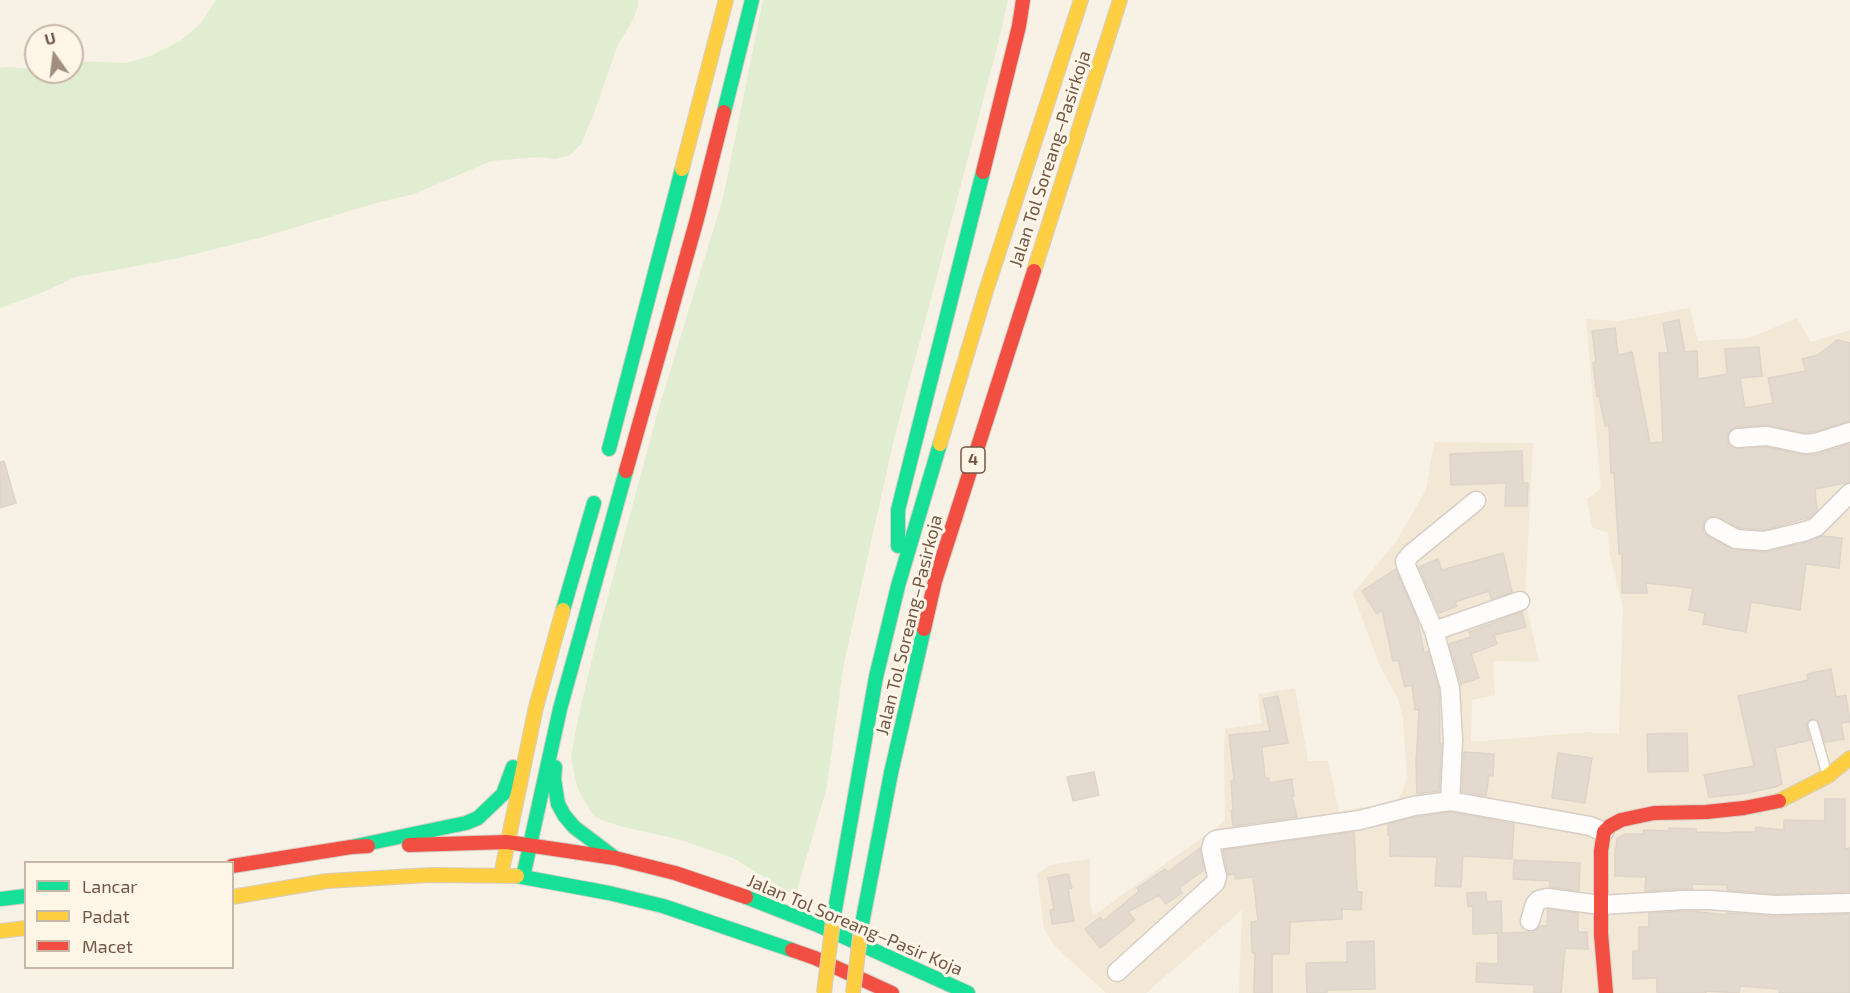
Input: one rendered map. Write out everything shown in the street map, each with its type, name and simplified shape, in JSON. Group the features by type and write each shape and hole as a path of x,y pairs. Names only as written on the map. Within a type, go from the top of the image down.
{"main road":[{"path":"606,462 726,0"},
{"path":"524,877 529,845 560,709 697,219 752,0"},
{"path":"898,586 898,510 1019,26 1023,0"},
{"name":"Jalan Tol Soreang–Pasirkoja","path":"824,993 833,921 876,677 898,586 985,294 1081,0"},
{"name":"Jalan Tol Soreang–Pasirkoja","path":"853,993 861,929 891,773 935,581 1120,0"},
{"path":"501,875 536,707 599,485"},
{"path":"351,847 466,823 477,818 503,794 536,707"},
{"path":"560,709 554,779 558,804 574,827 615,858"},
{"path":"1606,993 1601,905 1601,851 1604,832 1610,826 1621,819 1635,815 1706,812 1780,801 1828,776 1850,758"},
{"name":"Jalan Tol Soreang–Pasir Koja","path":"234,866 351,847 507,842 615,858 675,873 759,902 820,926 968,993"},
{"path":"234,897 327,881 431,876 524,877 663,906 815,958 892,993"},
{"path":"0,899 24,896"},
{"path":"0,932 24,928"}],"street":[{"path":"1738,438 1767,436 1805,444 1850,432"},
{"path":"1714,527 1736,539 1765,541 1806,531 1816,527 1850,493"},
{"path":"1450,801 1453,740 1450,688 1434,631 1405,561 1476,501"},
{"path":"1434,631 1520,601"},
{"path":"1117,972 1215,883 1217,877 1211,849 1216,840 1360,820 1414,806 1450,801 1590,826 1604,832"},
{"path":"1530,921 1535,904 1547,897 1601,905 1684,900 1775,905 1850,903"}],"lane":[{"path":"1813,725 1828,776"}],"shaded area":[{"path":"1690,308 1698,341 1749,338 1797,318 1811,342 1850,330 1850,993 1239,993 1242,910 1146,993 1106,993 1056,947 1044,929 1037,874 1050,865 1090,859 1090,902 1093,916 1225,821 1225,729 1261,723 1258,694 1295,688 1308,761 1328,761 1339,811 1381,805 1397,799 1402,793 1407,778 1403,718 1398,699 1380,666 1353,594 1397,540 1426,490 1434,442 1533,443 1525,599 1539,662 1493,661 1495,695 1472,700 1471,742 1587,732 1619,734 1623,608 1610,555 1608,533 1592,527 1587,499 1601,489 1586,319 1618,321"}],"green space":[{"path":"216,0 638,0 632,22 618,44 581,144 570,155 555,159 539,157 491,161 414,194 263,237 175,259 76,277 0,308 0,68 24,68 24,84 84,84 84,61 126,63 150,56 180,41 201,23"},
{"path":"763,0 1008,0 894,439 844,663 826,791 795,896 733,858 681,840 620,826 594,816 577,787 571,757 601,622 658,411 723,198"}],"building":[{"path":"1679,320 1685,352 1697,351 1698,379 1727,374 1725,349 1759,347 1762,376 1740,378 1745,408 1773,403 1768,378 1806,371 1802,359 1818,355 1837,340 1850,343 1850,421 1806,433 1766,425 1737,427 1731,429 1728,434 1728,444 1734,448 1766,447 1803,455 1818,454 1850,444 1850,482 1815,489 1817,510 1810,517 1764,530 1739,528 1714,516 1704,521 1703,528 1708,537 1735,550 1767,552 1809,542 1822,536 1842,538 1839,568 1806,564 1800,610 1751,602 1746,632 1703,624 1705,613 1689,610 1693,588 1646,583 1647,593 1622,593 1622,554 1619,554 1609,425 1605,426 1599,396 1597,396 1592,331 1615,328 1618,355 1632,352 1650,443 1663,442 1659,353 1668,353 1663,323"},
{"path":"1522,451 1523,483 1528,483 1527,506 1505,506 1506,483 1451,485 1450,454"},
{"path":"4,461 16,503 0,508 0,462"},
{"path":"1503,553 1512,592 1491,599 1489,591 1455,602 1457,606 1439,613 1419,567 1438,559 1442,570"},
{"path":"1396,569 1418,622 1424,653 1428,651 1439,690 1440,744 1442,744 1439,791 1417,794 1419,710 1415,710 1412,685 1405,687 1398,660 1393,661 1382,610 1377,614 1362,591"},
{"path":"1522,612 1526,627 1494,635 1497,644 1471,654 1479,678 1461,684 1449,644 1471,637 1469,632"},
{"path":"1831,669 1836,697 1846,695 1850,722 1841,723 1844,739 1825,742 1818,721 1811,719 1806,724 1810,740 1775,748 1782,784 1742,794 1709,797 1704,775 1754,766 1738,696 1808,680 1807,674"},
{"path":"1278,696 1288,743 1262,747 1265,778 1269,778 1269,783 1292,779 1294,796 1292,796 1297,817 1233,826 1231,781 1234,780 1229,735 1270,731 1263,699"},
{"path":"1687,733 1688,771 1648,772 1647,734"},
{"path":"1464,752 1494,754 1493,776 1489,775 1486,796 1462,792"},
{"path":"1558,753 1592,758 1585,803 1552,798"},
{"path":"1094,772 1099,795 1073,801 1067,777"},
{"path":"1825,799 1845,799 1845,849 1850,848 1850,892 1775,894 1727,890 1727,885 1692,884 1692,889 1645,891 1646,877 1615,876 1617,839 1625,834 1643,834 1644,830 1669,831 1669,828 1696,829 1696,832 1733,833 1755,832 1756,827 1784,830 1784,820 1825,821"},
{"path":"1450,812 1514,824 1512,859 1463,856 1461,887 1435,886 1437,857 1390,856 1388,824"},
{"path":"1354,832 1357,892 1362,892 1361,910 1342,909 1342,919 1290,922 1289,954 1272,954 1272,993 1254,993 1255,953 1252,953 1251,922 1258,921 1253,877 1235,879 1235,874 1228,875 1223,850"},
{"path":"1200,848 1204,870 1179,888 1182,893 1166,904 1159,895 1128,912 1135,920 1100,948 1085,929 1100,917 1103,921 1139,891 1137,888 1165,869 1168,872"},
{"path":"1514,860 1580,863 1579,891 1549,887 1550,881 1513,879"},
{"path":"1068,874 1072,888 1068,889 1074,921 1052,924 1050,910 1054,909 1048,878"},
{"path":"1486,892 1487,902 1501,901 1502,933 1533,932 1540,926 1547,926 1548,909 1578,913 1578,932 1587,932 1588,949 1565,948 1561,993 1534,993 1534,985 1476,982 1477,963 1498,964 1498,933 1473,934 1473,906 1468,907 1467,893"},
{"path":"1691,911 1726,915 1726,913 1775,916 1850,914 1850,993 1779,993 1780,989 1740,986 1739,993 1706,991 1706,993 1657,993 1657,978 1633,979 1633,951 1639,951 1639,927 1649,927 1649,913"},
{"path":"1374,941 1375,989 1327,990 1327,993 1307,993 1306,963 1347,962 1347,942"}],"traffic: fast":[{"path":"724,112 752,0"},
{"path":"609,449 682,169"},
{"path":"898,546 898,510 983,172"},
{"path":"833,921 876,677 898,586 940,444"},
{"path":"523,877 560,709 626,471"},
{"path":"563,610 594,503"},
{"path":"861,929 891,773 924,629"},
{"path":"351,847 466,823 478,818 503,794 513,767"},
{"path":"555,767 554,779 558,804 564,815 574,827 615,858"},
{"path":"517,876 609,893 663,906 792,950"},
{"path":"0,899 24,896"},
{"path":"746,897 820,926 968,993"}],"traffic: slow":[{"path":"682,169 726,0"},
{"path":"940,444 985,294 1081,0"},
{"path":"1034,271 1120,0"},
{"path":"501,875 536,707 563,610"},
{"path":"1779,801 1828,776 1850,758"},
{"path":"234,897 327,881 431,875 517,876"},
{"path":"824,993 833,921"},
{"path":"0,931 24,928"},
{"path":"853,993 861,929"}],"traffic: jam":[{"path":"983,172 1019,26 1023,0"},
{"path":"626,471 697,219 724,112"},
{"path":"924,629 935,581 1034,271"},
{"path":"1606,993 1601,934 1601,851 1604,832 1621,820 1654,813 1706,812 1779,801"},
{"path":"409,845 507,842 615,858 675,873 746,897"},
{"path":"234,866 368,846"},
{"path":"792,950 892,993"}]}
